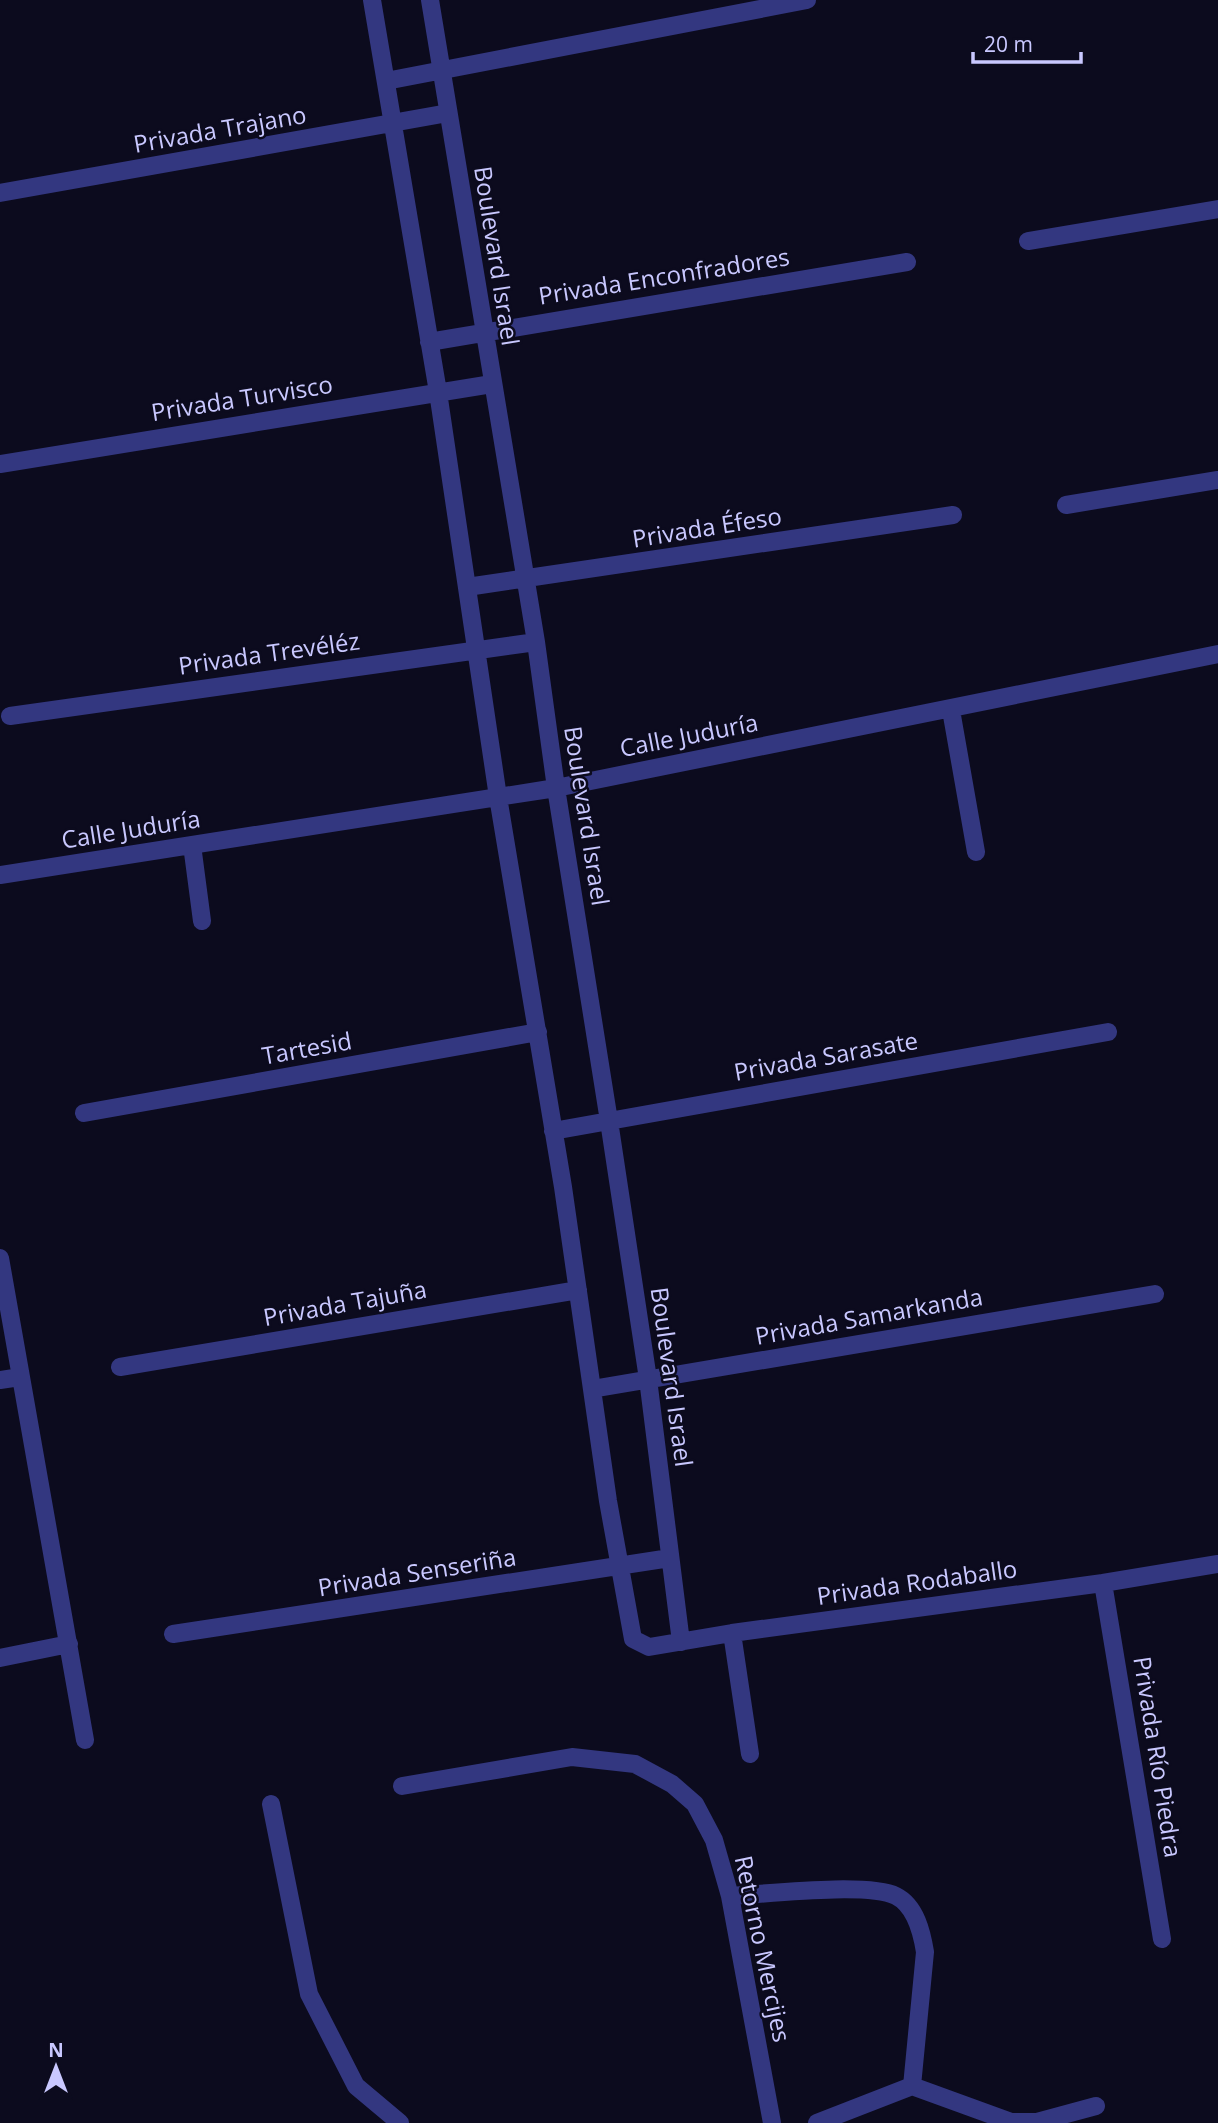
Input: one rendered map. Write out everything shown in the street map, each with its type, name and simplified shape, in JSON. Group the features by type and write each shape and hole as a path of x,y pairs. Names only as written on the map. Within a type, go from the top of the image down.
{"street":[{"path":"372,0 438,392 498,797 538,1032 619,1565"},
{"name":"Boulevard Israel","path":"430,0 536,642 556,788 610,1121 648,1379 681,1642"},
{"path":"386,81 807,0"},
{"name":"Privada Trajano","path":"0,193 448,113"},
{"path":"1028,241 1218,209"},
{"name":"Privada Enconfradores","path":"429,342 906,262"},
{"name":"Privada Turvisco","path":"0,464 492,384"},
{"path":"1066,505 1218,480"},
{"name":"Privada Éfeso","path":"467,587 953,515"},
{"name":"Privada Trevéléz","path":"10,716 536,642"},
{"name":"Calle Juduría","path":"0,876 556,788 1218,654"},
{"path":"951,710 976,852"},
{"path":"192,845 202,921"},
{"name":"Tartesid","path":"84,1113 538,1032"},
{"name":"Privada Sarasate","path":"553,1131 1108,1032"},
{"path":"0,1258 85,1740"},
{"name":"Privada Tajuña","path":"120,1367 578,1290"},
{"name":"Privada Samarkanda","path":"592,1389 1155,1294"},
{"path":"0,1380 20,1377"},
{"name":"Privada Senseriña","path":"173,1634 670,1558"},
{"name":"Privada Rodaballo","path":"619,1565 633,1639 649,1647 732,1633 1103,1583 1218,1564"},
{"name":"Privada Río Piedra","path":"1103,1583 1162,1939"},
{"path":"732,1633 750,1754"},
{"path":"0,1658 69,1644"},
{"name":"Retorno Mercijes","path":"402,1786 572,1757 635,1764 672,1784 695,1804 714,1840 730,1896 772,2123"},
{"path":"271,1804 309,1994 356,2086 400,2123"},
{"path":"730,1896 874,1889 899,1897 914,1914 922,1932 925,1952 912,2087"},
{"path":"817,2123 912,2087 1011,2122 1037,2122 1096,2106"}]}
